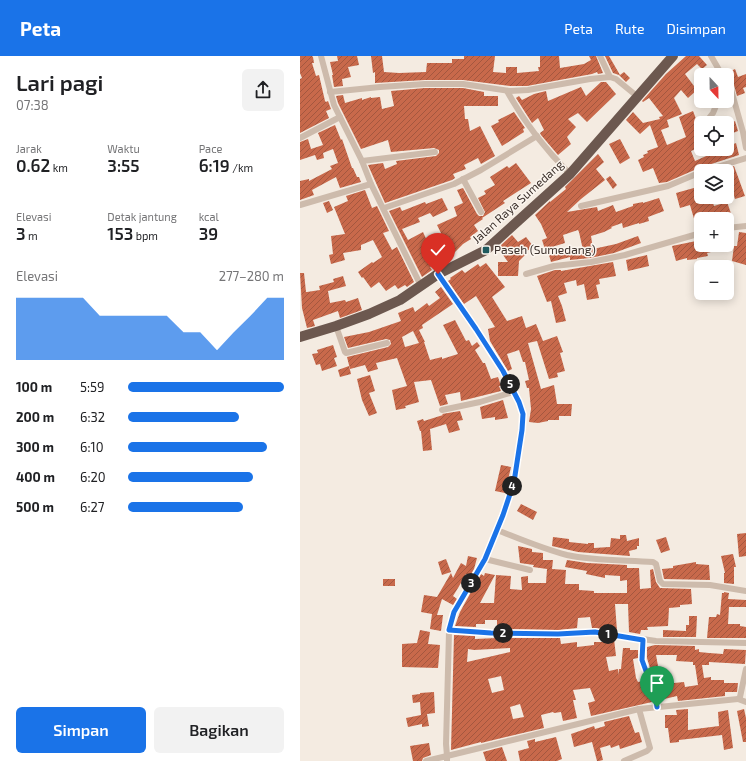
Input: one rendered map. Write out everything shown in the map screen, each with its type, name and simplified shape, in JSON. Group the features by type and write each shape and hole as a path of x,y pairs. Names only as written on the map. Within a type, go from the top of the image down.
{"highway":[{"name":"Jalan Raya Sumedang","path":"300,338 368,314 400,300 438,274 486,250 570,174 674,56"}],"street":[{"path":"321,56 330,92 340,117 421,286"},
{"path":"600,56 610,77"},
{"path":"711,56 718,68"},
{"path":"330,92 395,86 464,84 507,91 528,90 610,77 616,79 638,97"},
{"path":"507,91 526,124 553,157 570,174"},
{"path":"734,100 745,138 746,148"},
{"path":"300,138 340,117"},
{"path":"384,208 436,191 463,179 537,136"},
{"path":"362,161 435,152"},
{"path":"727,164 746,158"},
{"path":"581,206 668,186 694,175"},
{"path":"463,179 481,212"},
{"path":"300,205 371,184"},
{"path":"734,227 746,226"},
{"path":"526,274 554,266 591,262 625,255 694,235"},
{"path":"438,274 503,371 523,414 514,482 485,559 454,612 449,630 446,744 447,759"},
{"path":"336,326 345,352 387,343"},
{"path":"442,410 480,402 513,392"},
{"path":"497,530 536,546 568,555 587,558 653,562 656,564 660,581 663,584 710,585 746,591"},
{"path":"485,559 530,570"},
{"path":"449,630 491,633 558,634 595,632 662,642 746,643"},
{"path":"643,640 642,660 646,671 653,681 657,707"},
{"path":"738,699 740,697 746,669"},
{"path":"426,761 447,759 639,709 738,699 746,702"},
{"path":"624,761 647,752 650,748 639,709"}],"building":[{"path":"300,56 313,57 314,63 312,63 316,76 319,75 325,101 328,101 331,109 326,111 329,118 300,133 300,79 302,78 300,73"},
{"path":"337,56 357,56 359,65 348,67 351,77 342,79 343,86 334,87 330,62 338,61"},
{"path":"371,56 382,56 384,72 426,72 427,63 452,63 452,59 464,59 464,56 495,56 493,72 506,73 506,67 517,67 517,73 539,71 538,67 540,67 540,56 559,56 560,68 584,64 591,60 589,56 596,56 603,73 598,74 597,72 527,86 510,86 463,80 425,80 375,83 375,72 373,73"},
{"path":"605,56 609,56 620,75 624,72 630,78 626,82 619,75 613,73"},
{"path":"686,56 699,56 707,65 701,68 697,64 685,74 694,86 694,93 688,98 681,90 674,98 682,114 667,120 669,127 661,130 667,145 686,137 679,117 693,111 695,116 694,150 691,151 695,161 706,156 734,156 734,144 736,143 739,155 711,164 694,164 694,170 667,182 659,183 653,168 643,172 638,160 644,157 643,155 648,153 647,151 658,147 650,125 640,134 626,120 633,112 643,123 660,119 659,117 663,116 649,98 643,102 642,101 666,74"},
{"path":"734,70 738,77 746,74 746,87 743,88 745,93 737,96 734,85"},
{"path":"601,82 606,82 616,94 587,122 578,113 568,119 576,127 567,137 571,144 558,155 541,135 540,133 544,130 538,118 532,123 516,98 519,96 522,100 534,94 546,91 548,101 581,87 586,96"},
{"path":"425,88 463,88 484,92 484,96 498,96 498,106 464,106 465,119 468,119 470,131 480,126 495,156 481,164 478,158 464,165 466,169 453,174 455,178 452,180 385,203 368,165 383,163 385,169 397,164 396,161 436,156 439,153 439,150 434,148 391,152 388,140 361,149 336,96 343,95 345,103 362,98 362,100 371,97 380,97 382,109 394,106 391,91"},
{"path":"514,112 525,128 523,129 524,132 502,146 491,126 499,122 498,120"},
{"path":"734,122 738,131 734,133"},
{"path":"335,125 341,140 342,139 352,168 361,182 340,188 336,177 312,190 314,195 300,200 300,181 309,179 309,181 332,169 330,166 338,163 333,149 323,153 324,158 317,160 315,155 300,160 300,142 308,139 311,149 323,145 318,133"},
{"path":"620,139 630,158 620,164 609,144"},
{"path":"598,154 604,162 596,169 605,180 567,212 597,207 598,211 613,205 616,212 633,206 633,204 643,203 659,198 664,211 648,217 649,221 623,228 622,223 611,227 612,228 604,232 591,236 593,249 616,244 638,236 641,243 614,253 570,260 570,257 551,262 549,255 583,250 579,232 578,230 563,235 565,243 545,249 542,240 547,238 535,215 566,189 565,187"},
{"path":"516,163 531,183 503,201 505,203 482,218 483,219 474,225 478,231 470,237 471,239 463,244 452,255 430,267 432,270 422,277 389,211 400,207 402,211 425,202 426,204 442,198 448,210 433,217 430,213 418,218 420,222 402,229 408,240 423,232 428,243 442,235 437,225 457,216 454,207 463,203 457,190 463,188 477,214 479,216 483,216 485,212 478,198 486,194 484,191 495,185 490,177 507,166 509,168"},
{"path":"734,166 745,196 735,199 734,196"},
{"path":"610,176 617,185 613,189 606,179"},
{"path":"694,188 694,204 713,204 714,206 728,204 731,212 694,212 694,219 690,205 680,208 676,193"},
{"path":"365,190 372,208 377,206 389,231 383,233 392,250 397,247 414,282 407,287 405,285 398,289 395,285 386,291 379,282 371,288 363,277 362,278 358,272 382,257 373,240 361,245 361,250 343,253 345,260 331,264 329,255 333,254 331,236 345,234 334,207 348,201 346,196"},
{"path":"329,201 333,210 327,213 323,203"},
{"path":"739,232 746,233 746,265 732,260 734,246 737,246"},
{"path":"512,235 518,242 526,237 533,246 519,261 518,276 498,276 498,262 508,262 498,248"},
{"path":"694,241 694,252 711,252 707,253 708,256 697,259 687,260 687,258 676,261 672,246"},
{"path":"647,255 649,266 628,271 626,260"},
{"path":"613,262 616,276 599,279 600,284 596,285 599,298 587,300 584,284 577,286 576,280 564,283 567,293 558,296 566,321 556,323 551,301 547,302 537,276 555,270 561,271"},
{"path":"486,263 505,287 492,297 507,321 522,316 526,328 536,324 543,341 557,336 563,352 560,353 565,371 557,373 558,377 549,379 537,341 528,343 541,389 554,385 557,404 572,404 571,416 559,416 559,420 548,420 538,423 529,422 531,409 529,388 527,388 525,381 529,380 525,362 523,362 519,350 507,354 512,369 508,371 490,341 488,329 495,327 476,296 464,304 448,281 462,270 465,273 478,264 480,267"},
{"path":"300,273 304,273 306,292 320,290 319,286 334,282 333,279 343,276 346,286 328,291 330,303 345,300 346,302 358,298 362,310 340,318 338,311 313,320 315,326 307,328 302,308"},
{"path":"441,287 453,304 422,325 423,328 419,330 425,342 430,360 442,357 442,359 458,354 443,325 455,320 466,341 469,340 472,346 477,342 480,346 475,350 483,363 485,363 491,379 498,377 501,391 461,401 460,392 445,395 448,404 440,406 431,380 414,382 419,402 405,406 406,408 396,410 392,390 407,386 397,358 376,363 378,369 368,372 365,365 350,369 347,357 388,347 391,344 390,340 386,339 348,348 344,337 369,332 401,321 398,313 413,307 415,312 427,303 429,306 440,298 435,292","holes":["413,331 419,343 405,347 402,337"]},
{"path":"333,345 337,357 334,358 337,366 322,371 320,364 316,365 312,354 318,353 317,350"},
{"path":"349,366 351,374 340,377 338,370"},
{"path":"370,375 375,391 369,393 377,413 369,416 362,400 357,379"},
{"path":"503,400 508,418 495,420 495,417 482,419 480,407"},
{"path":"460,411 463,420 457,421 460,430 449,433 446,424 430,429 432,450 423,451 421,431 417,421 423,419 424,421 443,415 442,414"},
{"path":"501,465 511,467 505,493 495,491"},
{"path":"521,504 537,512 533,520 517,511"},
{"path":"746,533 746,556 739,557 737,534"},
{"path":"620,535 626,535 627,541 639,538 639,546 637,546 637,549 629,551 630,556 578,552 552,546 553,537 569,539 569,542 588,544 594,543 594,548 610,547 611,538 620,539"},
{"path":"666,537 670,550 661,553 656,540"},
{"path":"518,546 532,549 532,552 543,553 543,560 553,560 552,569 566,570 565,584 579,584 579,590 594,591 594,593 627,593 627,580 620,581 620,576 605,575 605,578 586,574 587,571 565,567 567,560 587,563 627,565 627,568 639,568 640,589 651,588 650,570 653,569 656,582 660,588 691,589 692,604 669,608 668,626 647,627 648,630 641,630 640,634 629,632 628,604 615,604 617,631 592,628 590,617 578,618 577,628 559,630 497,629 497,620 485,620 485,624 476,624 476,627 455,626 460,612 481,574 484,576 485,573 495,575 480,603 494,603 496,575 511,576 510,589 522,590 521,577 528,576 528,583 546,583 547,569 520,563"},
{"path":"733,554 736,567 734,567 734,584 724,583 725,573 721,556"},
{"path":"468,556 477,558 474,569 470,576 466,574 453,596 457,599 453,605 442,599 437,615 443,615 441,631 430,629 432,614 421,612 424,595 437,597 451,573 453,578 461,563 466,566"},
{"path":"446,559 451,572 442,575 438,562"},
{"path":"696,562 696,564 709,565 710,580 664,579 662,569 673,568 673,566"},
{"path":"383,579 395,579 395,586 383,586"},
{"path":"722,593 729,593 728,599 746,600 746,607 729,607 728,624 740,624 740,626 746,627 746,638 707,638 709,617 716,617 717,614 720,615"},
{"path":"689,616 697,616 696,637 663,637 663,630 686,631 686,625 689,625"},
{"path":"420,630 430,632 428,644 440,645 438,668 402,667 402,644 417,643"},
{"path":"454,635 475,636 475,639 560,638 561,644 577,642 577,647 594,645 594,642 604,642 607,638 614,639 616,656 606,657 609,671 618,669 618,675 619,669 621,669 623,648 638,650 638,658 633,659 636,678 638,682 647,680 649,683 652,702 591,716 588,703 595,701 590,688 573,690 576,700 573,700 577,718 563,721 561,712 541,715 544,728 451,750","holes":["510,648 510,652 467,662 468,649","501,676 504,690 492,693 488,679","520,704 524,717 513,719 510,707"]},
{"path":"655,645 695,646 695,650 699,649 699,652 723,654 724,649 746,650 745,664 709,662 709,665 702,665 704,678 711,677 711,680 724,680 724,683 738,683 737,692 725,692 725,696 678,701 677,696 660,700 658,681 662,680 663,684 684,682 685,687 698,685 695,665 693,665 693,662 676,661 677,655 656,655 658,666 650,668 647,658 647,647"},
{"path":"434,692 435,713 427,714 429,726 422,727 422,724 408,727 406,718 421,715 420,702 413,703 412,695"},
{"path":"688,709 688,730 719,726 718,712 728,710 733,748 724,750 722,735 679,740 679,742 670,743 668,728 665,728 665,715 677,715 676,710"},
{"path":"744,709 746,718 746,742 743,742 737,711"},
{"path":"629,716 635,733 639,732 642,742 620,749 619,745 611,748 610,745 600,748 603,760 599,761 597,761 592,742 574,747 571,734 594,726 595,729 605,726 604,722"},
{"path":"556,737 562,759 557,761 520,761 518,751 529,748 527,741 535,739 535,742"},
{"path":"429,743 431,755 423,758 422,761 413,761 410,746"},
{"path":"502,747 507,761 486,761 483,752"}],"place":[{"name":"Paseh (Sumedang)","path":"486,250"}],"route":[{"path":"438,274 503,371 519,402 523,414 514,482 503,515 485,559 454,612 449,630 491,633 558,634 595,632 615,634 643,640 642,660 647,673 653,681 657,707"}]}
